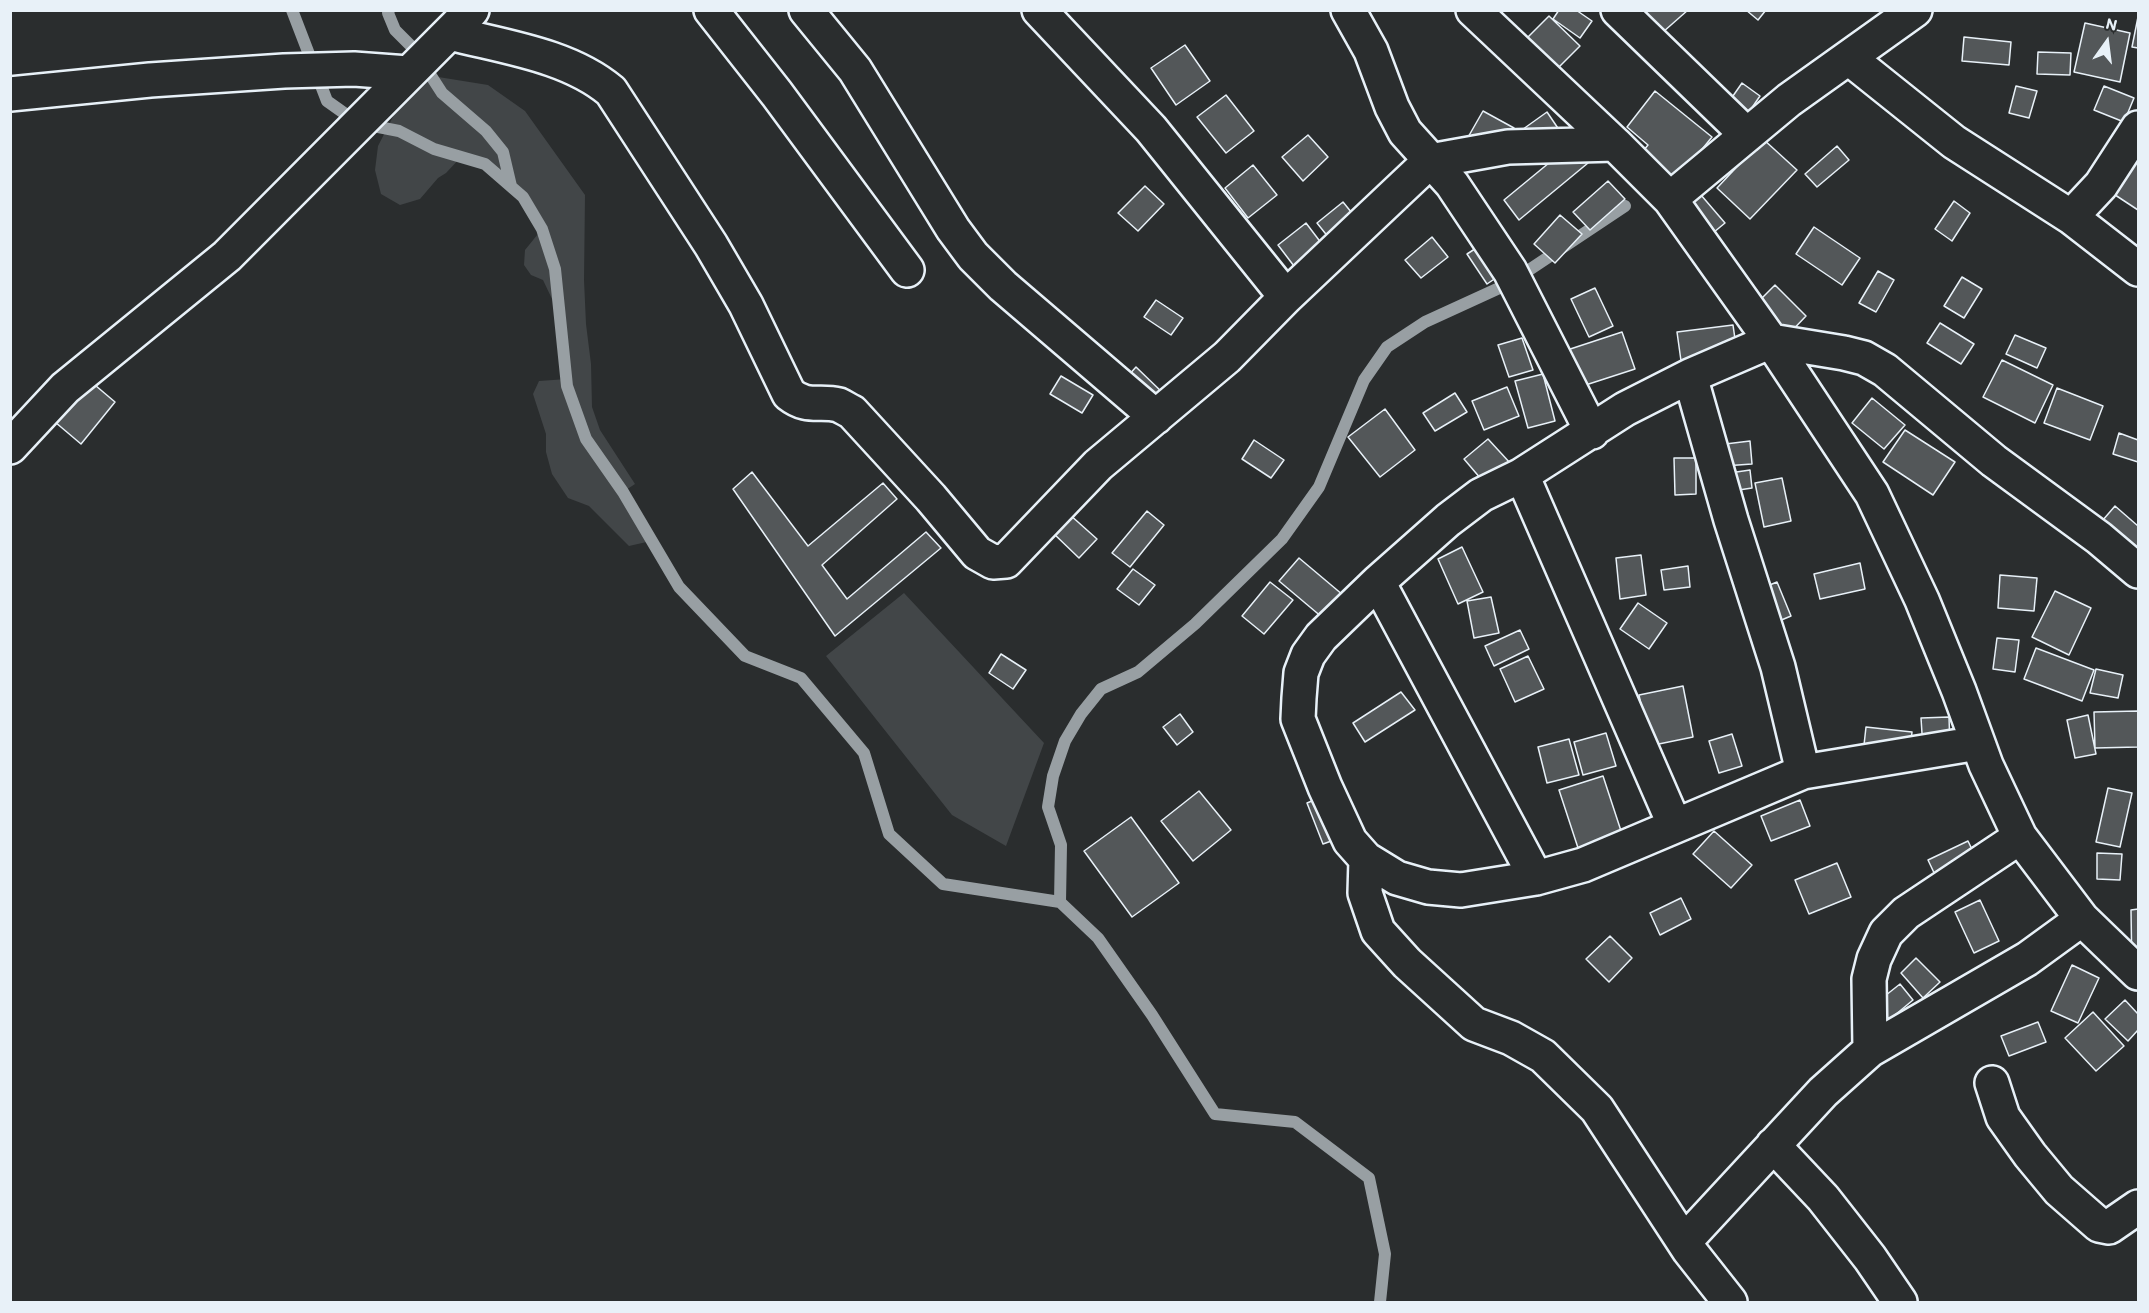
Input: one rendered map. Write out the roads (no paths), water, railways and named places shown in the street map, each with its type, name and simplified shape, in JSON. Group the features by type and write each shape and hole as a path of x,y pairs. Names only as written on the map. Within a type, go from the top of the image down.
{"street":[{"path":"711,10 777,94 907,270"},
{"path":"806,10 855,70 953,229 973,256 1003,286 1156,417"},
{"path":"1039,10 1151,129 1286,297"},
{"path":"1348,10 1371,51 1392,107 1405,132 1452,184 1510,271 1592,432"},
{"path":"1473,10 1670,199 1771,341 1872,494 1922,600 1986,765 2020,837 2082,919 2139,973"},
{"path":"1618,10 1747,135"},
{"path":"1670,199 1789,100 1915,10"},
{"path":"10,447 65,388 227,256 461,22 595,77 611,91 711,245 746,305 789,394 799,401 840,406 852,412 932,498 977,553 993,562 1006,561 1098,465 1227,357 1286,297 1430,161 1508,147 1615,144"},
{"path":"1849,58 1954,141 2071,218 2139,268"},
{"path":"10,94 150,80 284,71 354,69 408,73"},
{"path":"2071,218 2101,186 2139,128"},
{"path":"1978,743 1803,772 1583,865 1536,878 1461,890 1428,887 1397,878 1366,859 1350,841 1325,787 1298,719 1301,673 1308,655 1321,637 1378,582 1481,495 1522,475 1625,409 1690,376 1771,341 1864,358 1885,370 1994,461 2099,538 2139,571"},
{"path":"1690,376 1731,520 1778,667 1803,772"},
{"path":"1522,475 1674,826"},
{"path":"1378,582 1536,878"},
{"path":"1870,1050 1869,979 1874,959 1886,933 1906,913 2020,837"},
{"path":"1366,859 1365,893 1378,931 1407,963 1474,1024 1511,1038 1543,1056 1598,1109 1684,1242 1730,1302"},
{"path":"1684,1242 1823,1092 1870,1050 2027,959 2082,919"},
{"path":"1992,1083 2003,1117 2030,1155 2059,1190 2099,1225 2109,1227 2139,1207"},
{"path":"1773,1145 1823,1198 1870,1258 1900,1302"}],"waterway":[{"path":"292,10 327,101 358,123 399,131 434,149 485,164 523,197 542,229 555,269 567,386 586,439 623,492 679,587 745,656 801,678 864,753 889,834 943,884 1060,902 1098,938 1152,1015 1215,1114 1295,1122 1369,1178 1385,1254 1380,1302"},
{"path":"389,10 388,13 395,30 413,48 442,93 486,131 503,152 511,186"},
{"path":"1060,902 1061,845 1048,807 1053,776 1065,741 1081,714 1101,689 1138,672 1195,624 1282,539 1319,487 1364,380 1387,347 1425,322 1508,284 1625,206"}]}
